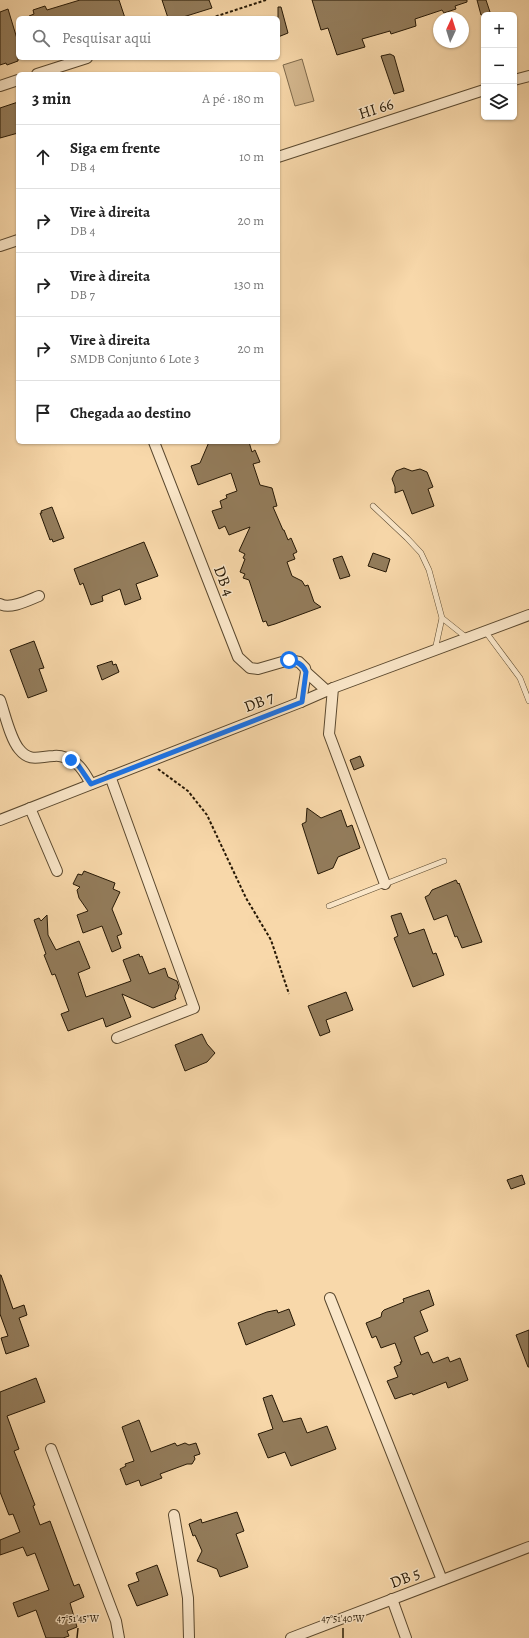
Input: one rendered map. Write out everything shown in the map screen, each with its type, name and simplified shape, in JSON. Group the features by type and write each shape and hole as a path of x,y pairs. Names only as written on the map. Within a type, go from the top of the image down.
{"street":[{"path":"42,72 81,60"},
{"path":"517,79 529,76"},
{"path":"0,86 16,81"},
{"name":"HI 66","path":"280,155 481,91"},
{"path":"0,246 16,241"},
{"name":"DB 4","path":"155,444 238,657 250,668 258,669 289,660 298,662 305,668 306,672 330,689"},
{"path":"0,604 10,606 39,596"},
{"name":"DB 7","path":"0,820 147,761 302,702 330,689 529,615"},
{"path":"302,702 306,672"},
{"path":"330,689 328,734 385,884"},
{"path":"0,700 18,749 24,754 37,758 54,756 71,760 78,765 91,784"},
{"path":"110,776 194,1008 117,1038"},
{"path":"30,808 57,871"},
{"path":"330,1298 442,1580"},
{"path":"51,1449 116,1621 119,1638"},
{"path":"174,1515 188,1598 189,1638"},
{"name":"DB 5","path":"291,1638 529,1547"},
{"path":"392,1600 406,1638"}],"lane":[{"path":"373,506 408,538 421,553 429,570 442,618 435,650"},
{"path":"442,618 468,638"},
{"path":"485,631 520,678 529,701"},
{"path":"329,906 444,861"}],"path":[{"path":"217,16 266,0"},
{"path":"147,761 188,791 207,815 246,898 271,940 288,994"}],"shaded area":[{"path":"302,59 314,101 295,106 283,65"}],"building":[{"path":"80,0 119,0 124,16 29,16 34,14 33,10 45,6 47,10"},
{"path":"162,0 209,0 212,8 186,16 167,16"},
{"path":"312,0 467,0 467,2 455,6 456,9 447,12 443,12 442,10 433,12 415,19 416,26 391,34 390,31 362,39 365,47 337,55 328,28 321,30"},
{"path":"477,0 486,0 490,12 481,12 481,15"},
{"path":"278,7 281,7 288,33 280,36 280,16 278,16"},
{"path":"8,9 16,35 16,60 18,61 7,65 6,63 0,65 0,12"},
{"path":"390,54 394,56 404,91 394,94 381,56"},
{"path":"16,103 16,134 0,138 0,108"},
{"path":"208,444 250,444 252,452 255,450 260,462 253,464 260,485 272,488 277,506 273,507 288,540 291,538 297,552 293,554 295,559 287,562 292,576 302,581 305,586 308,585 314,602 321,607 268,626 266,621 263,622 249,580 243,578 245,574 240,572 245,559 243,558 245,554 239,551 250,527 229,535 225,526 219,529 212,511 222,508 220,501 227,498 226,495 237,491 231,473 198,485 191,466 200,463"},
{"path":"404,468 412,471 420,469 427,472 433,487 428,489 434,506 412,514 403,490 395,493 395,487 392,479 396,471"},
{"path":"52,507 64,538 53,542 52,539 50,540 40,513 42,513 41,511"},
{"path":"144,542 158,576 136,584 141,599 125,605 120,589 102,596 103,601 91,605 83,583 80,585 74,569"},
{"path":"373,553 390,559 386,572 368,566"},
{"path":"342,556 350,576 340,579 333,559"},
{"path":"34,641 44,668 39,669 47,691 28,698 10,650"},
{"path":"112,661 113,665 116,664 119,672 102,680 97,666"},
{"path":"360,756 364,766 354,770 350,760"},
{"path":"307,808 321,818 341,810 347,827 352,825 360,848 338,857 333,868 318,874 302,824 306,822"},
{"path":"84,871 115,883 113,889 120,892 112,909 122,934 117,936 121,948 112,952 102,926 83,933 77,915 88,911 79,898 77,890 80,887 73,884 78,874 82,875"},
{"path":"456,880 458,884 459,883 482,942 462,948 457,936 455,937 447,915 434,920 425,897 429,895 432,890"},
{"path":"401,913 409,934 424,929 433,954 436,953 444,975 413,987 394,938 398,936 391,916"},
{"path":"47,915 48,935 56,950 79,941 90,968 78,973 86,997 131,981 123,960 139,954 140,957 142,956 149,974 165,968 168,977 177,981 179,987 175,996 176,999 153,1008 122,994 131,1017 106,1027 103,1018 68,1031 61,1014 69,1011 55,974 52,975 44,955 46,954 34,920 39,918 41,921"},
{"path":"346,992 353,1010 326,1020 330,1032 320,1036 308,1006"},
{"path":"202,1034 207,1044 215,1053 207,1062 185,1071 175,1045"},
{"path":"522,1175 525,1184 511,1189 507,1180"},
{"path":"0,1275 13,1309 24,1305 27,1315 19,1318 29,1346 6,1354 1,1338 8,1336 0,1314"},
{"path":"429,1290 434,1305 420,1311 428,1331 414,1337 421,1355 428,1352 433,1363 448,1357 450,1362 460,1358 468,1380 448,1388 446,1382 413,1395 412,1393 395,1399 387,1381 398,1377 394,1367 402,1362 395,1343 381,1348 376,1336 372,1338 366,1323 381,1317 384,1310 404,1302 403,1299"},
{"path":"289,1309 295,1325 246,1345 238,1323 267,1312 277,1310 278,1313"},
{"path":"529,1330 529,1367 528,1367 516,1335"},
{"path":"36,1378 45,1402 7,1416 19,1449 14,1451 35,1505 33,1506 40,1525 50,1521 74,1586 79,1584 84,1597 70,1603 77,1627 67,1631 69,1636 63,1638 46,1638 36,1610 18,1617 13,1603 49,1590 35,1553 27,1556 23,1547 0,1555 0,1540 20,1532 13,1514 9,1515 0,1492 0,1392"},
{"path":"272,1395 283,1422 301,1418 307,1433 327,1426 336,1449 291,1466 285,1452 268,1458 258,1434 273,1429 263,1398"},
{"path":"139,1420 151,1452 175,1443 177,1446 185,1443 189,1445 196,1443 200,1454 194,1456 195,1459 192,1464 187,1464 160,1474 162,1478 141,1486 139,1480 126,1485 120,1469 126,1466 125,1464 134,1461 122,1427"},
{"path":"237,1512 244,1531 236,1534 248,1567 220,1577 217,1569 197,1561 202,1551 195,1535 193,1536 189,1524 201,1519 202,1523"},
{"path":"157,1565 168,1595 137,1606 128,1585 139,1581 136,1573"}],"route":[{"path":"71,760 84,772 91,784 302,702 306,672 305,668 298,662 289,660"}]}
